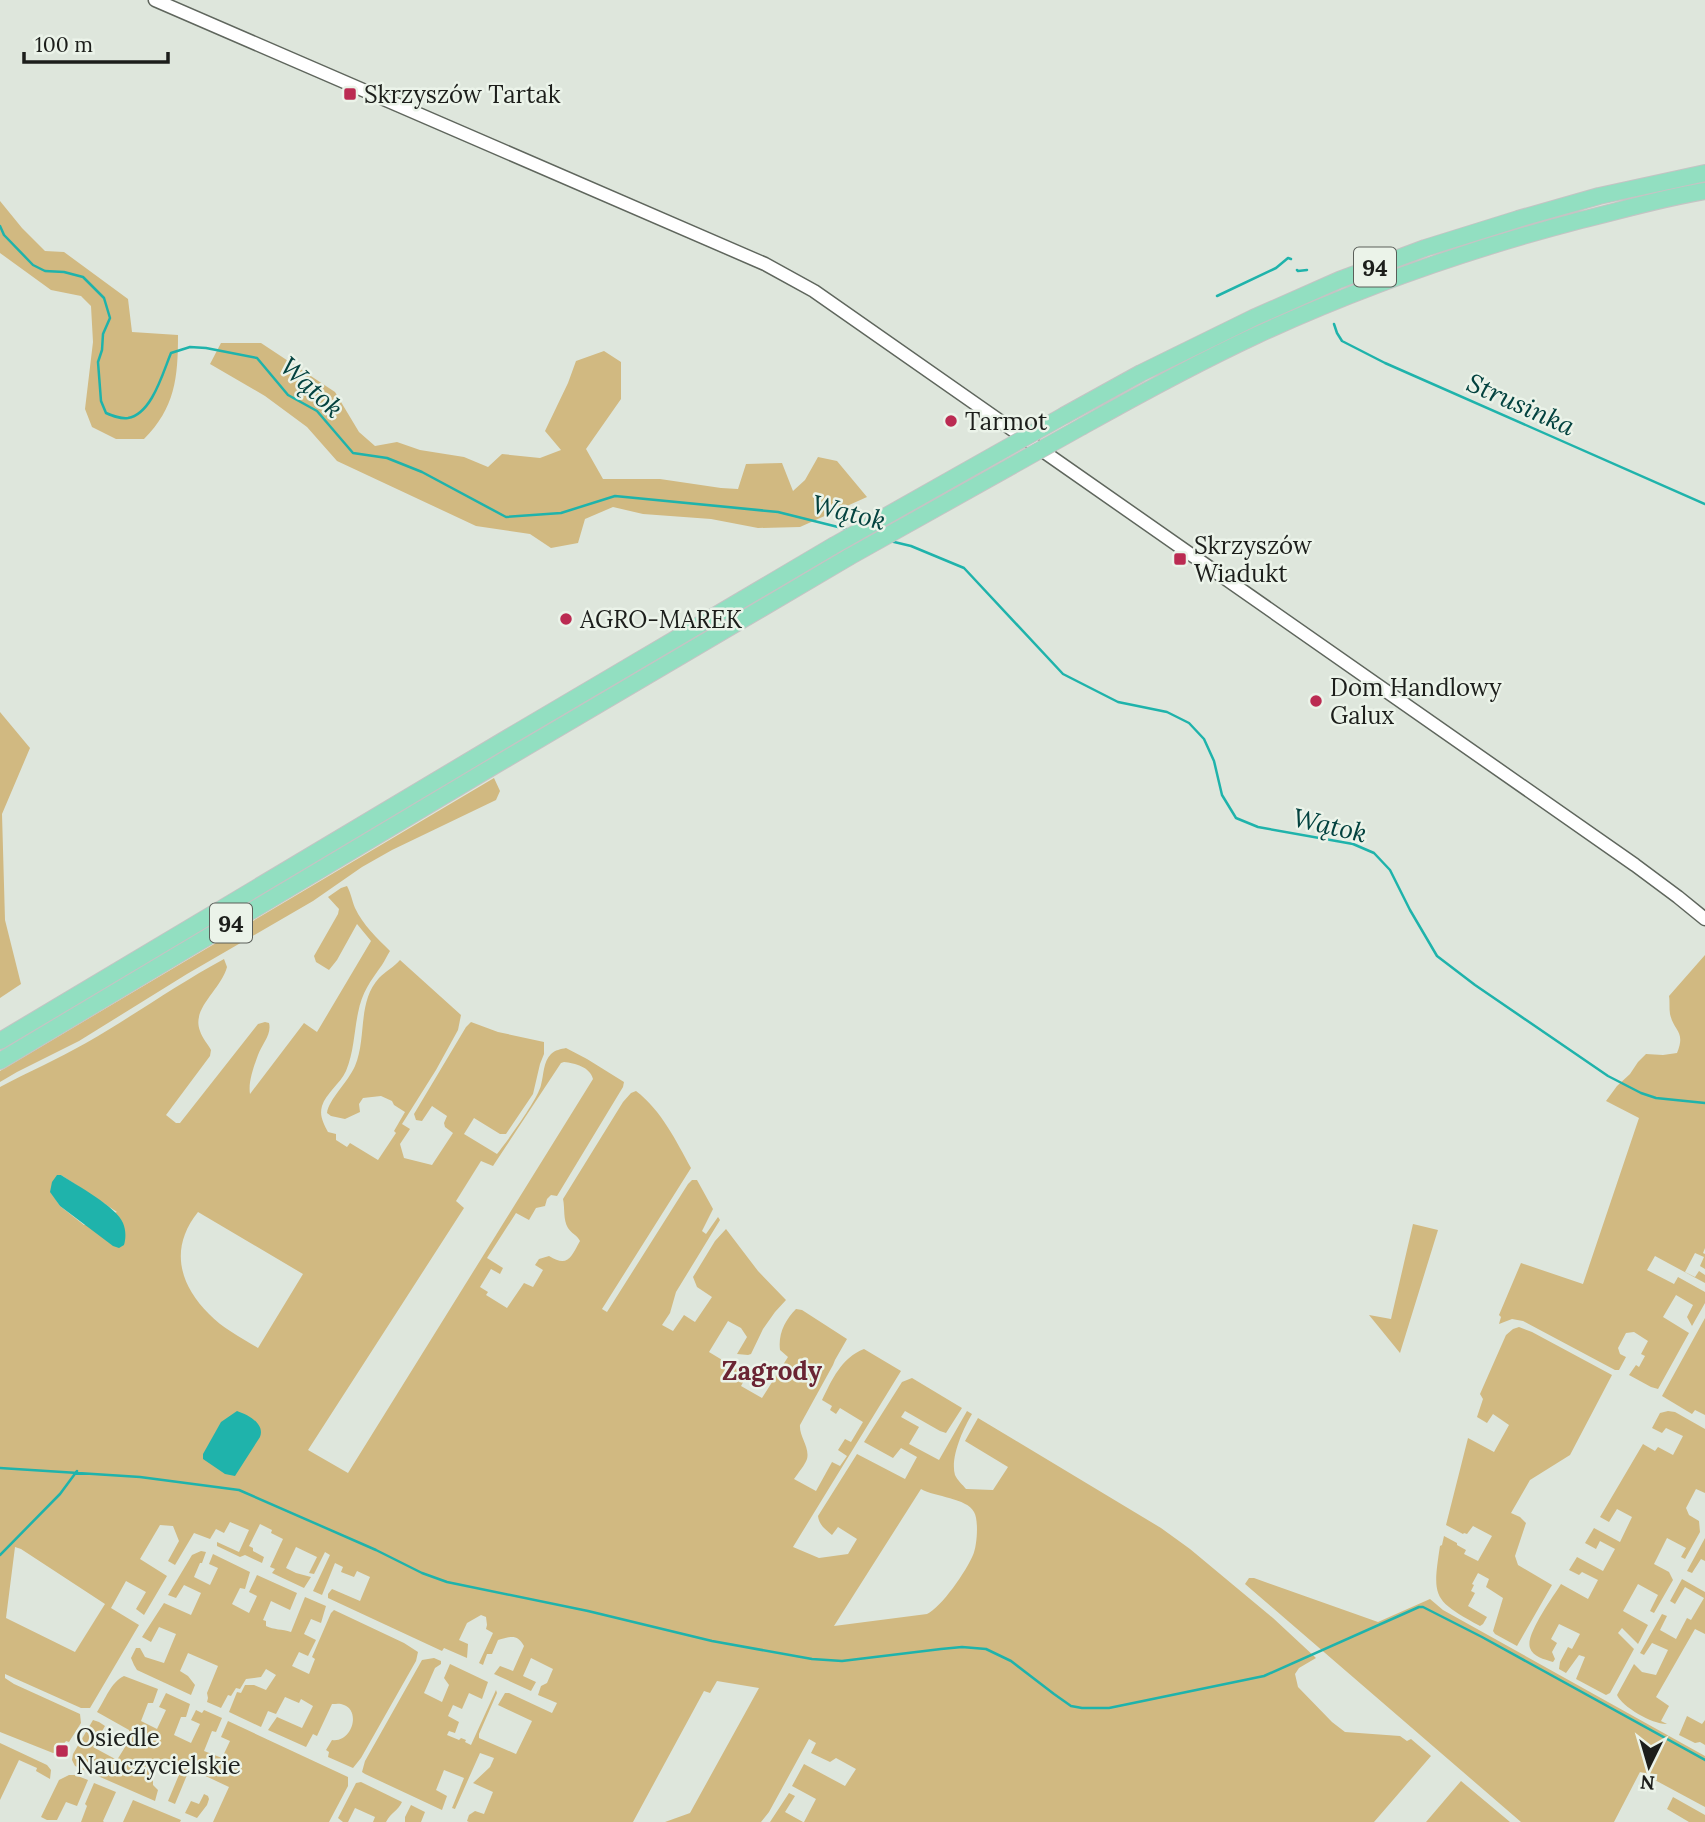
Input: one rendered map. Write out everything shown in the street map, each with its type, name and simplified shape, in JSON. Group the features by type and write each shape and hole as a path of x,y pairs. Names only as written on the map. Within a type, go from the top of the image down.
{"main road":[{"name":"94","path":"0,1041 833,546 1141,373 1253,318 1339,280 1425,248 1599,196 1705,173"},
{"name":"94","path":"0,1061 513,754 849,557 1152,387 1257,335 1417,270 1513,238 1671,197 1705,191"}],"street":[{"path":"155,0 765,264 814,291 1635,865 1705,919"}],"shaded area":[{"path":"0,201 45,251 64,252 128,299 132,332 178,335 173,392 162,416 144,439 116,439 92,427 85,409 93,342 91,306 81,296 51,290 0,253"},
{"path":"221,343 261,343 335,392 359,432 375,446 397,442 420,450 464,457 488,467 502,454 540,458 561,450 545,431 576,361 604,351 621,362 621,399 586,449 603,479 660,479 738,489 746,464 782,463 793,491 805,480 818,457 837,461 867,497 800,527 758,528 711,519 643,514 613,507 585,519 578,543 551,548 530,534 476,526 337,461 307,427 265,396 210,364"},
{"path":"0,712 30,748 2,814 5,920 21,984 0,998"},
{"path":"494,778 500,791 496,800 362,867 313,901 79,1041 0,1082 0,1071"},
{"path":"347,886 362,920 390,951 362,999 346,1071 322,1106 324,1123 328,1132 336,1134 336,1140 347,1147 350,1143 378,1160 396,1133 394,1131 405,1112 381,1096 363,1098 359,1104 360,1112 345,1119 327,1113 359,1055 365,1009 372,988 379,978 400,960 461,1015 458,1030 402,1124 410,1129 400,1144 404,1158 432,1165 453,1133 445,1127 447,1116 432,1106 422,1121 416,1120 414,1114 471,1022 498,1032 544,1042 544,1054 533,1094 506,1134 500,1134 474,1118 464,1134 497,1154 534,1100 541,1085 546,1061 554,1052 566,1048 624,1082 557,1196 551,1195 545,1206 536,1208 529,1220 516,1213 487,1258 503,1268 500,1274 491,1269 480,1287 488,1292 486,1295 507,1308 524,1283 533,1287 543,1270 535,1265 539,1259 549,1256 565,1261 571,1256 580,1241 566,1225 563,1199 623,1102 636,1091 661,1117 691,1168 602,1309 607,1312 688,1184 697,1180 713,1209 702,1231 706,1234 718,1217 720,1220 676,1292 670,1313 662,1325 673,1331 684,1315 695,1322 712,1297 697,1287 693,1277 715,1241 726,1229 758,1271 786,1300 763,1329 751,1354 737,1354 747,1337 741,1328 728,1321 709,1352 747,1375 741,1386 762,1398 788,1357 780,1350 780,1338 796,1309 802,1310 847,1339 800,1425 808,1455 794,1479 816,1491 832,1462 840,1466 847,1456 838,1450 845,1439 851,1442 863,1422 840,1408 836,1414 830,1410 832,1406 822,1400 843,1364 864,1349 901,1371 793,1547 819,1558 848,1554 857,1539 838,1527 832,1535 821,1524 818,1516 857,1454 905,1479 917,1457 901,1448 893,1458 864,1442 902,1382 912,1378 962,1408 946,1433 905,1411 901,1417 919,1427 909,1444 939,1460 967,1411 972,1414 961,1435 954,1460 955,1475 966,1489 993,1490 1008,1467 965,1441 978,1418 1161,1528 1273,1618 1316,1658 1299,1668 1295,1674 1298,1687 1345,1732 1400,1736 1407,1741 1411,1739 1431,1756 1374,1822 804,1822 816,1799 792,1786 804,1764 845,1786 856,1769 836,1758 830,1762 811,1753 816,1743 809,1739 761,1822 665,1822 690,1813 759,1688 717,1681 710,1693 704,1691 633,1822 469,1822 469,1815 475,1811 484,1814 493,1792 473,1783 490,1767 494,1758 480,1753 455,1809 452,1808 464,1778 444,1770 436,1790 447,1796 442,1810 365,1774 362,1772 365,1761 422,1660 434,1658 441,1661 424,1693 442,1702 449,1685 444,1678 450,1664 488,1682 482,1699 469,1693 462,1709 453,1705 448,1716 459,1722 455,1733 449,1731 447,1735 466,1740 465,1742 471,1745 496,1690 479,1738 516,1754 532,1721 498,1705 505,1693 509,1693 552,1713 557,1703 538,1695 553,1669 531,1658 523,1676 536,1682 531,1691 494,1674 500,1666 513,1671 524,1646 519,1639 513,1637 498,1640 492,1654 487,1654 483,1665 479,1663 493,1633 486,1629 486,1617 481,1615 467,1623 459,1640 468,1644 467,1658 444,1648 442,1651 328,1598 332,1589 360,1601 370,1577 357,1571 354,1577 341,1572 343,1567 335,1563 322,1595 313,1591 330,1555 325,1552 314,1574 309,1573 317,1557 296,1547 286,1568 311,1577 304,1588 272,1573 275,1569 270,1567 283,1539 260,1524 249,1546 264,1557 262,1563 245,1555 240,1557 217,1546 217,1542 239,1552 249,1530 230,1522 224,1533 216,1529 210,1539 194,1533 175,1565 168,1561 179,1541 173,1526 160,1525 140,1559 167,1576 144,1615 136,1609 146,1592 126,1581 111,1608 139,1625 90,1708 81,1708 5,1674 5,1678 14,1684 80,1714 81,1723 69,1742 66,1741 58,1752 53,1753 0,1732 0,1087 86,1043 224,959 227,967 224,975 203,1007 198,1023 211,1050 210,1056 166,1115 180,1123 258,1024 265,1022 269,1023 269,1031 253,1069 250,1094 304,1023 317,1032 371,941 357,924 329,970 316,962 314,956 339,909 328,897","holes":["561,1063 582,1066 589,1071 593,1079 348,1473 308,1450 464,1208 456,1201 481,1161 493,1166","61,1175 117,1212 84,1225 60,1206 51,1192","198,1212 303,1274 258,1348 214,1319 190,1290 181,1264 181,1251 189,1225","921,1489 970,1507 976,1516 977,1527 970,1562 946,1597 927,1614 834,1626","15,1547 105,1604 75,1652 6,1618"]},
{"path":"1705,955 1705,1269 1700,1266 1704,1257 1695,1253 1685,1272 1695,1277 1699,1271 1705,1275 1705,1283 1655,1256 1647,1270 1674,1284 1678,1277 1705,1292 1705,1303 1692,1326 1687,1317 1693,1305 1676,1295 1663,1317 1689,1333 1658,1389 1629,1375 1636,1365 1639,1367 1645,1356 1641,1354 1648,1341 1634,1332 1626,1333 1618,1348 1620,1354 1626,1357 1619,1370 1615,1370 1523,1321 1512,1319 1499,1324 1499,1315 1521,1263 1583,1284 1639,1118 1606,1101 1646,1054 1677,1053 1680,1036 1670,1014 1669,996"},
{"path":"1413,1224 1438,1230 1400,1353 1369,1315 1391,1319"},
{"path":"1705,1318 1705,1415 1695,1410 1692,1414 1662,1396"},
{"path":"1519,1327 1612,1375 1570,1455 1530,1480 1511,1513 1526,1523 1515,1556 1518,1565 1552,1585 1517,1646 1493,1631 1503,1598 1486,1587 1489,1579 1478,1573 1472,1584 1474,1585 1471,1591 1475,1593 1468,1606 1487,1617 1480,1626 1445,1603 1439,1596 1436,1577 1444,1536 1466,1550 1464,1554 1478,1561 1492,1536 1473,1526 1467,1534 1463,1534 1446,1525 1468,1438 1494,1452 1509,1425 1493,1414 1487,1423 1477,1417 1483,1399 1480,1394 1506,1335"},
{"path":"1675,1412 1705,1429 1705,1493 1696,1489 1686,1508 1689,1515 1699,1521 1700,1532 1685,1559 1681,1557 1686,1548 1667,1538 1654,1564 1669,1572 1673,1580 1654,1613 1650,1611 1658,1595 1638,1584 1623,1611 1648,1625 1638,1644 1622,1628 1618,1633 1634,1649 1610,1693 1606,1695 1576,1679 1585,1657 1579,1655 1566,1673 1559,1669 1568,1647 1572,1649 1580,1634 1559,1624 1551,1639 1557,1643 1552,1652 1555,1659 1553,1662 1534,1654 1530,1642 1541,1616 1561,1584 1588,1599 1598,1580 1582,1572 1579,1575 1569,1570 1577,1557 1603,1571 1615,1549 1600,1541 1596,1549 1585,1543 1594,1528 1620,1542 1632,1517 1617,1509 1609,1522 1600,1517 1643,1444 1655,1451 1658,1447 1673,1455 1683,1436 1666,1428 1662,1433 1652,1428 1660,1413"},
{"path":"1705,1538 1705,1561 1701,1559 1692,1573 1687,1571"},
{"path":"206,1552 194,1577 210,1585 218,1568 209,1564 213,1554 250,1572 245,1589 240,1588 232,1604 249,1613 257,1596 249,1592 257,1575 297,1593 290,1610 271,1601 263,1620 266,1621 266,1626 291,1632 305,1597 326,1606 321,1623 311,1619 304,1634 316,1640 308,1656 299,1652 292,1666 309,1674 315,1659 312,1657 334,1610 418,1652 416,1661 353,1768 328,1757 329,1752 326,1750 332,1740 345,1737 352,1726 352,1713 344,1705 332,1704 317,1736 313,1734 306,1747 268,1730 277,1717 302,1728 313,1706 301,1699 299,1703 285,1697 276,1714 268,1711 261,1727 229,1712 237,1692 241,1693 245,1685 266,1690 276,1675 266,1669 261,1677 246,1679 240,1689 236,1688 231,1696 228,1695 221,1708 207,1702 207,1693 218,1666 188,1653 180,1671 195,1685 191,1695 137,1670 131,1658 136,1648 140,1648 145,1657 164,1663 176,1634 159,1627 151,1642 142,1637 164,1603 191,1615 201,1593 184,1585 176,1598 168,1595 192,1555"},
{"path":"1249,1578 1378,1622 1430,1599 1443,1610 1705,1756 1705,1807 1640,1772 1614,1822 1521,1822 1245,1584"},
{"path":"1682,1579 1705,1592 1705,1634 1695,1629 1656,1697 1669,1706 1661,1721 1667,1724 1661,1724 1632,1710 1617,1695 1634,1664 1642,1672 1656,1675 1668,1650 1652,1643 1644,1655 1640,1653 1662,1614 1667,1616 1660,1630 1676,1639 1687,1618 1691,1620 1704,1598 1685,1587 1675,1604 1670,1601"},
{"path":"124,1676 158,1689 153,1703 148,1703 141,1721 157,1729 166,1710 159,1707 166,1693 190,1704 186,1717 181,1717 174,1735 191,1743 200,1724 191,1720 196,1710 202,1713 204,1710 222,1718 216,1732 212,1731 204,1751 222,1758 230,1741 221,1737 228,1721 348,1777 348,1786 329,1822 213,1822 229,1787 197,1772 187,1775 175,1804 168,1801 181,1770 162,1762 153,1775 153,1785 158,1790 155,1801 75,1766 73,1754 93,1720 105,1726 93,1747 117,1760 130,1739 129,1730 97,1712 112,1687"},
{"path":"1687,1716 1702,1724 1705,1720 1705,1745 1679,1735"},
{"path":"0,1743 47,1765 51,1770 50,1779 36,1771 37,1768 19,1760 0,1800"},
{"path":"69,1775 88,1780 77,1806 66,1802 57,1820 41,1817 59,1780"},
{"path":"1461,1781 1510,1822 1426,1822"},
{"path":"361,1782 402,1802 386,1822 373,1822 375,1817 355,1808 348,1822 338,1818 356,1783"},
{"path":"94,1783 116,1792 104,1822 81,1822 87,1806 85,1804"},
{"path":"789,1793 795,1796 785,1812 803,1822 770,1822"},
{"path":"204,1794 209,1799 197,1818 185,1813 191,1801 199,1804"},
{"path":"1673,1797 1705,1815 1705,1822 1689,1822 1667,1809"},
{"path":"133,1800 181,1820 123,1822"},
{"path":"411,1805 425,1812 421,1822 405,1822"}],"water":[{"path":"57,1175 61,1175 113,1210 125,1228 124,1245 119,1248 113,1246 60,1206 50,1192"},
{"path":"237,1411 255,1421 261,1432 235,1476 225,1474 203,1459 203,1454 221,1422"}],"waterway":[{"name":"Wątok","path":"0,226 4,235 33,265 45,271 83,277 104,298 110,318 103,334 98,362 101,401 106,413 114,416 128,418 144,409 171,353 190,347 206,348 257,358 288,395 317,411 353,453 387,458 422,472 506,517 561,513 615,496 778,512 850,530"},
{"name":"Strusinka","path":"1217,296 1276,268 1288,258 1291,259"},
{"name":"Strusinka","path":"1297,270 1307,270"},
{"name":"Strusinka","path":"1334,324 1342,341 1385,363 1705,504"},
{"name":"Wątok","path":"890,541 911,546 964,568 1063,674 1118,702 1167,712 1189,723 1204,739 1214,761 1222,795 1236,818 1258,827 1353,844 1374,853 1390,870 1437,956 1475,985 1608,1076 1641,1093 1656,1098 1705,1103"},
{"path":"0,1468 140,1477 239,1490 447,1582 588,1611 712,1641 812,1659 842,1661 962,1647 986,1649 1011,1661 1071,1706 1082,1708 1109,1708 1264,1676 1423,1607 1705,1760"},
{"path":"0,1555 60,1494 77,1471"}],"place":[{"name":"Skrzyszów Tartak","path":"350,94"},
{"name":"Tarmot","path":"951,421"},
{"name":"Skrzyszów Wiadukt","path":"1180,559"},
{"name":"AGRO-MAREK","path":"566,619"},
{"name":"Dom Handlowy Galux","path":"1316,701"},
{"name":"Osiedle Nauczycielskie","path":"62,1751"}],"district":[{"name":"Zagrody","path":"772,1370"}]}
